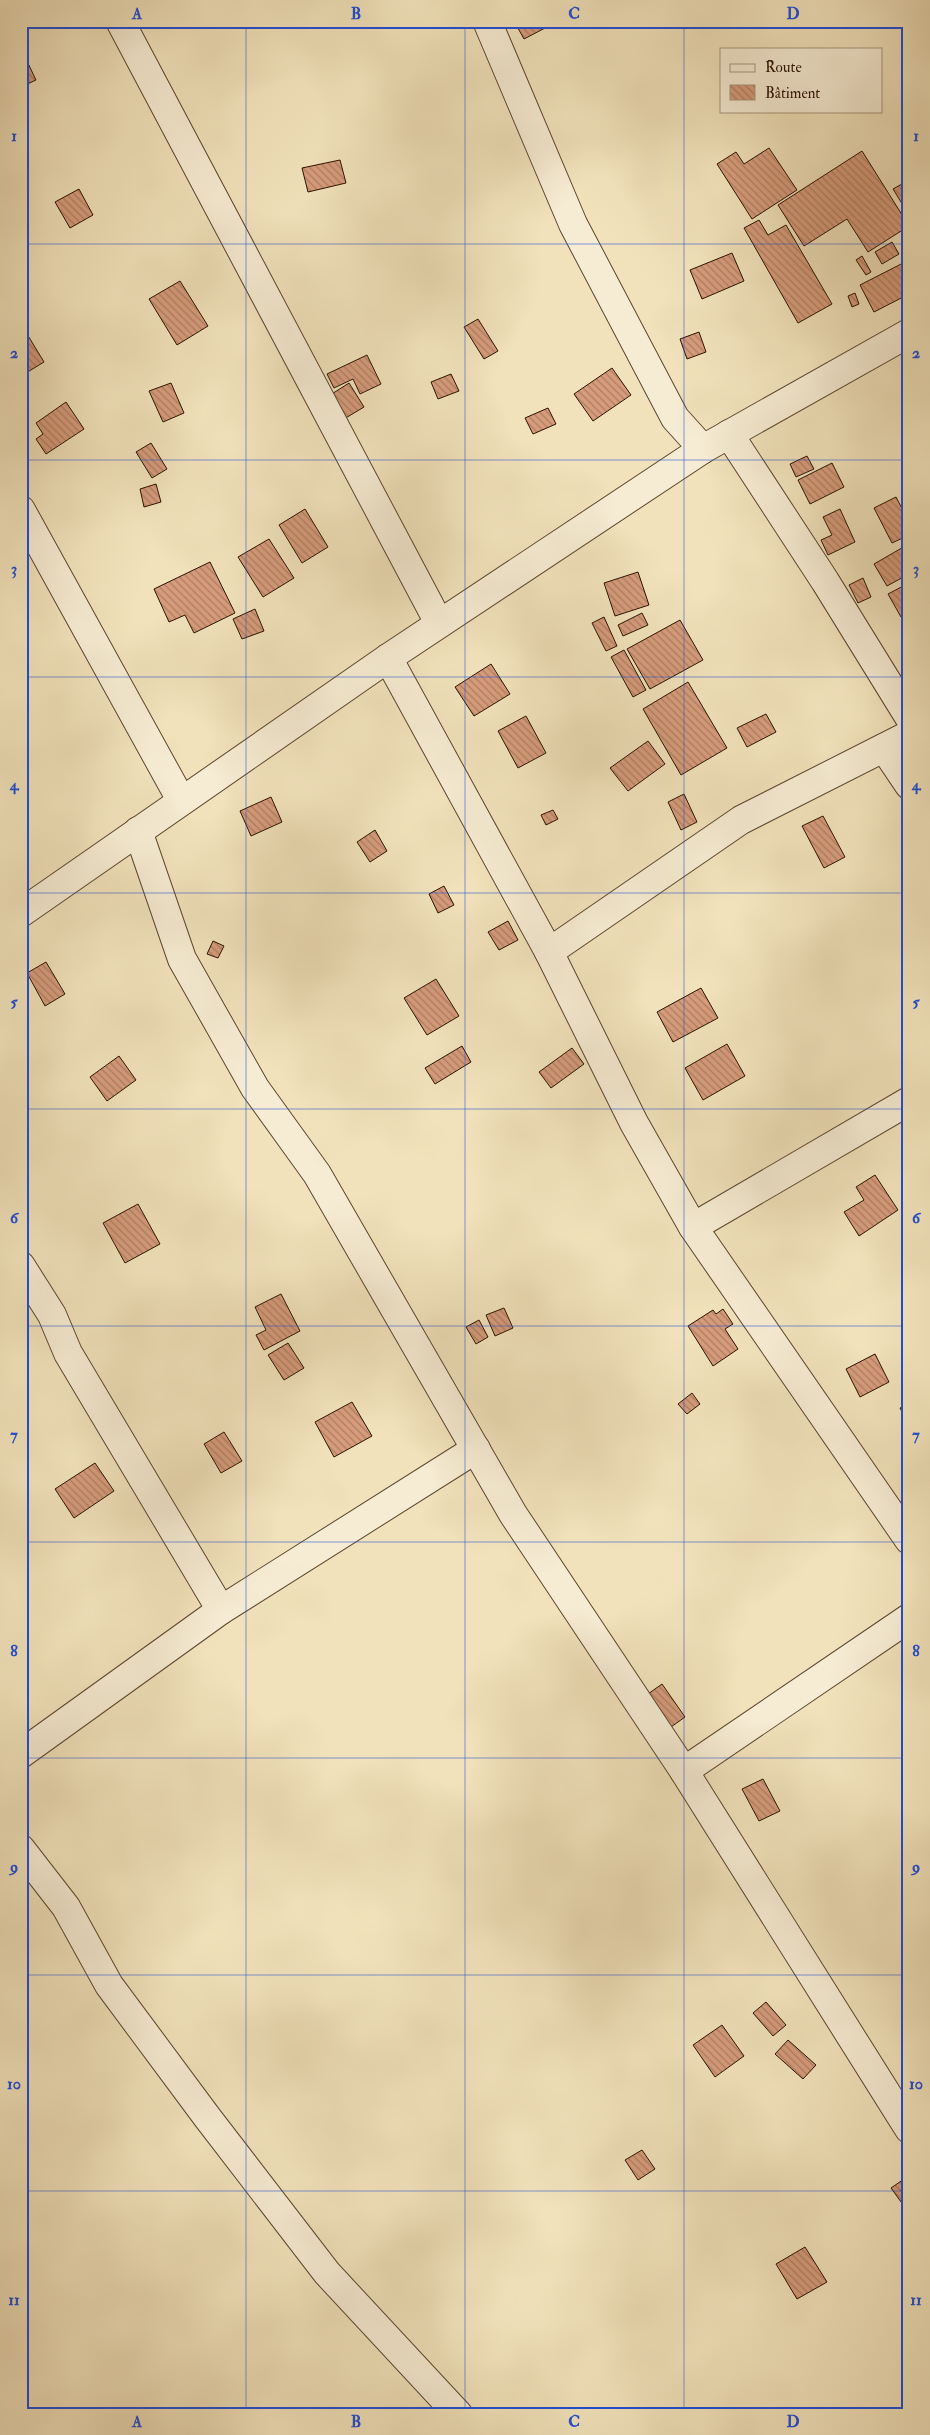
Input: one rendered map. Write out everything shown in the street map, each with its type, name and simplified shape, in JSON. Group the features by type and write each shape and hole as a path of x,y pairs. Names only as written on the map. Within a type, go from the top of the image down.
{"street":[{"path":"120,21 439,623"},
{"path":"487,21 573,224 675,418 703,449"},
{"path":"21,913 181,800 439,623 703,449 909,333"},
{"path":"729,434 825,581 909,717"},
{"path":"21,510 181,800"},
{"path":"388,658 549,952 634,1123 693,1227 909,1540"},
{"path":"549,952 741,820 909,735"},
{"path":"884,748 909,785"},
{"path":"138,831 182,959 255,1088 318,1174 513,1514 684,1771 909,2129"},
{"path":"693,1227 909,1101"},
{"path":"21,1266 52,1315 68,1353 221,1610"},
{"path":"21,1754 221,1610 476,1449"},
{"path":"684,1771 909,1618"},
{"path":"21,1849 66,1907 109,1985 206,2117 315,2257 458,2414"}],"building":[{"path":"514,21 544,21 547,27 524,39"},
{"path":"24,55 36,80 21,87 21,56"},
{"path":"769,148 797,190 752,219 717,164 736,152 744,164"},
{"path":"862,151 909,226 868,252 847,219 804,246 778,205"},
{"path":"340,160 346,183 308,192 302,168"},
{"path":"909,180 909,215 893,189"},
{"path":"79,189 93,215 70,228 55,202"},
{"path":"759,220 768,235 786,225 832,304 798,323 744,228"},
{"path":"892,242 899,254 882,264 875,252"},
{"path":"732,253 744,281 702,299 690,270"},
{"path":"862,256 871,272 866,275 856,260"},
{"path":"909,260 909,294 874,312 860,285"},
{"path":"180,281 208,326 177,345 149,299"},
{"path":"855,293 859,304 852,307 848,296"},
{"path":"478,319 498,351 484,359 464,327"},
{"path":"699,332 706,352 687,359 680,339"},
{"path":"27,334 44,362 21,376 21,337"},
{"path":"367,355 381,384 360,394 353,379 334,388 327,374"},
{"path":"612,368 631,395 593,421 574,394"},
{"path":"451,374 459,391 438,399 431,382"},
{"path":"171,383 184,413 163,422 149,391"},
{"path":"349,383 364,407 339,422 324,399"},
{"path":"66,402 84,429 46,454 36,439 43,434 36,423"},
{"path":"548,408 556,424 533,434 525,418"},
{"path":"151,443 167,469 152,478 136,452"},
{"path":"807,456 814,469 796,477 790,464"},
{"path":"832,463 844,487 810,504 798,480"},
{"path":"156,484 161,502 144,507 140,489"},
{"path":"896,497 909,522 909,535 892,543 874,508"},
{"path":"305,509 328,547 302,563 279,525"},
{"path":"840,509 855,542 828,555 821,540 832,535 823,517"},
{"path":"269,539 294,578 263,597 238,557"},
{"path":"907,545 909,574 887,586 874,564"},
{"path":"210,562 235,613 194,633 185,615 169,622 154,589"},
{"path":"638,572 649,605 615,616 604,583"},
{"path":"863,578 871,597 858,603 849,585"},
{"path":"909,583 909,613 901,617 888,594"},
{"path":"255,609 264,631 242,639 233,619"},
{"path":"642,613 648,625 623,636 618,625"},
{"path":"604,617 617,646 606,651 592,623"},
{"path":"680,620 703,660 650,689 627,649"},
{"path":"624,650 646,690 633,697 611,657"},
{"path":"491,664 510,694 474,716 455,687"},
{"path":"688,682 727,748 681,775 643,709"},
{"path":"766,714 776,732 747,747 737,728"},
{"path":"526,716 546,753 518,768 498,731"},
{"path":"648,741 665,764 628,791 610,768"},
{"path":"684,794 697,822 681,830 668,802"},
{"path":"271,797 282,822 251,836 240,811"},
{"path":"553,810 558,819 546,825 541,815"},
{"path":"823,816 845,857 824,868 802,826"},
{"path":"375,830 387,851 370,862 357,842"},
{"path":"444,886 454,905 438,913 429,894"},
{"path":"508,921 518,940 499,950 488,932"},
{"path":"213,941 224,946 218,958 207,954"},
{"path":"46,962 65,994 45,1006 27,973"},
{"path":"436,979 459,1016 427,1035 404,998"},
{"path":"701,988 718,1018 673,1042 657,1012"},
{"path":"727,1044 745,1076 703,1100 685,1068"},
{"path":"462,1046 471,1062 435,1084 425,1068"},
{"path":"572,1048 584,1064 551,1088 539,1072"},
{"path":"119,1056 136,1080 107,1101 90,1077"},
{"path":"875,1175 898,1210 859,1236 844,1212 864,1200 856,1187"},
{"path":"138,1204 160,1244 125,1263 103,1223"},
{"path":"281,1294 300,1331 264,1350 256,1335 266,1330 255,1307"},
{"path":"504,1308 513,1328 495,1336 486,1315"},
{"path":"723,1309 733,1324 725,1329 738,1349 713,1366 688,1326 713,1310 716,1314"},
{"path":"479,1320 488,1337 476,1344 466,1327"},
{"path":"288,1343 304,1368 284,1380 268,1355"},
{"path":"875,1354 889,1382 860,1397 846,1369"},
{"path":"692,1393 700,1404 687,1414 678,1404"},
{"path":"352,1402 372,1436 334,1457 315,1422"},
{"path":"909,1403 909,1422 908,1423 900,1408"},
{"path":"224,1432 242,1461 221,1473 204,1444"},
{"path":"95,1463 114,1491 74,1518 55,1489"},
{"path":"662,1684 685,1717 671,1727 648,1694"},
{"path":"763,1779 780,1811 759,1821 742,1789"},
{"path":"766,2002 786,2025 773,2036 753,2013"},
{"path":"722,2025 744,2056 715,2077 693,2045"},
{"path":"788,2040 816,2065 803,2079 775,2054"},
{"path":"642,2150 655,2169 638,2180 625,2160"},
{"path":"907,2177 909,2179 909,2213 891,2188"},
{"path":"805,2247 827,2282 797,2299 776,2264"}]}
